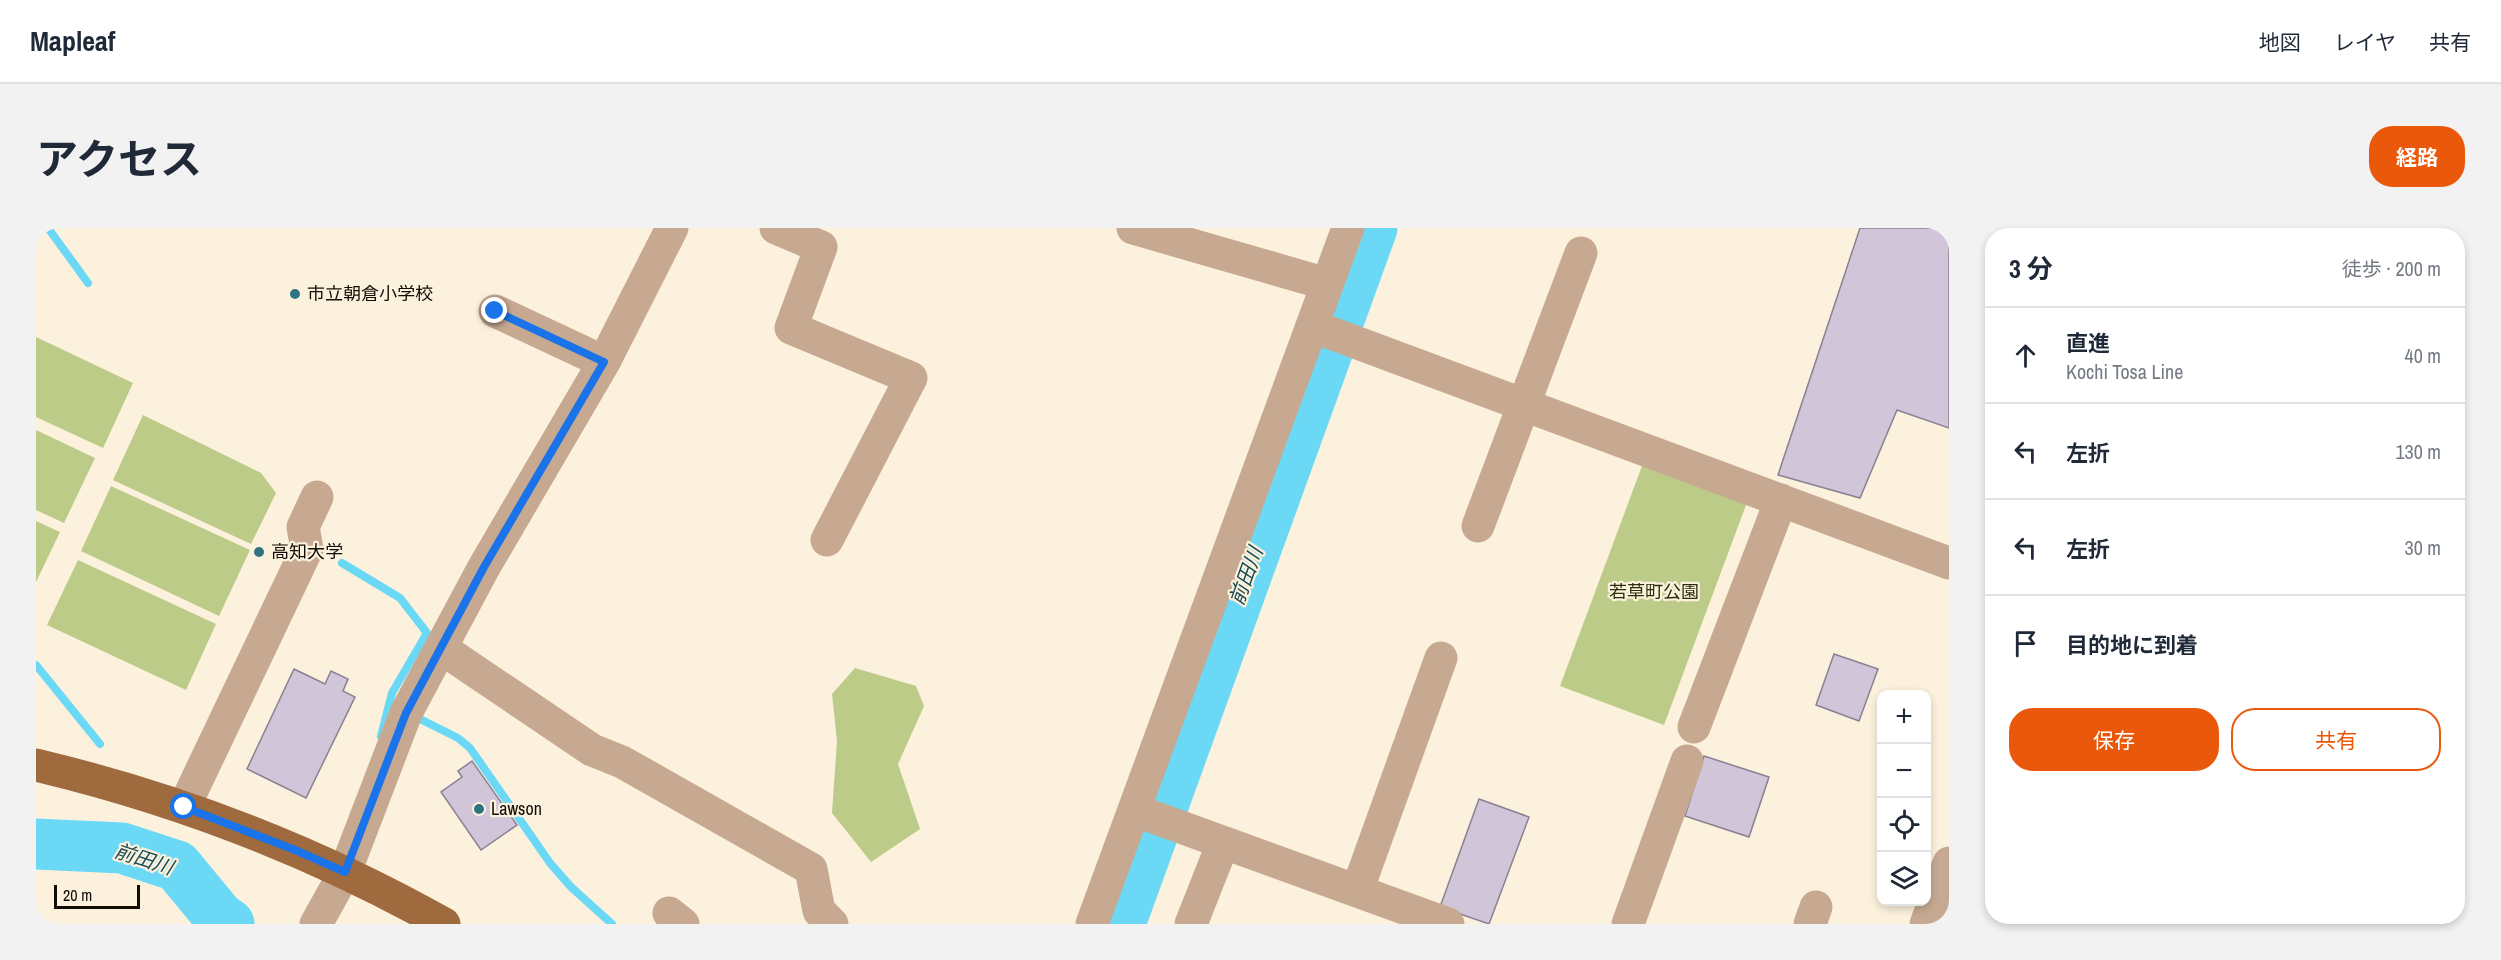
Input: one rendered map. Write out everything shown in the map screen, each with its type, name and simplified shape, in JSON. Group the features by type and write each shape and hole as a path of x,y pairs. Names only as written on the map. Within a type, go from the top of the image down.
{"main road":[{"path":"36,765 184,807 295,850 345,872 444,924"}],"street":[{"path":"316,924 345,872 406,713 534,479 604,362 672,228"},
{"path":"776,228 821,247 791,328 911,378 827,540"},
{"path":"1133,228 1327,284"},
{"path":"1092,924 1153,818 1327,331 1327,284 1348,228"},
{"path":"1478,526 1581,253"},
{"path":"495,311 604,362"},
{"path":"1327,331 1949,563"},
{"path":"184,807 306,549 303,526 317,497"},
{"path":"1694,727 1781,500"},
{"path":"441,648 592,750 622,762 811,870 819,911 832,924"},
{"path":"1358,891 1441,658"},
{"path":"1628,924 1687,761"},
{"path":"1153,818 1447,924"},
{"path":"1191,924 1222,843"},
{"path":"1926,924 1949,863"}],"green space":[{"path":"36,337 133,383 103,448 36,417"},
{"path":"143,415 261,473 276,493 251,544 113,480"},
{"path":"36,430 95,458 64,523 36,510"},
{"name":"若草町公園","path":"1645,458 1749,497 1664,725 1560,686"},
{"path":"111,486 250,550 219,616 81,551"},
{"path":"36,521 60,532 36,582"},
{"path":"78,560 216,624 186,690 47,625"},
{"path":"855,668 916,686 924,706 898,764 920,829 871,862 832,813 837,741 832,694"}],"building":[{"path":"1860,228 1949,228 1949,428 1897,410 1860,498 1778,475"},
{"path":"1834,654 1878,669 1859,721 1816,705"},
{"path":"294,669 325,684 331,671 348,679 343,691 355,697 306,798 247,769"},
{"path":"1704,756 1769,777 1749,837 1685,816"},
{"name":"Lawson","path":"472,761 517,825 481,850 441,792 462,777 458,771"},
{"path":"1479,799 1529,817 1489,924 1440,907"}],"waterway":[{"path":"48,228 88,283"},
{"name":"前田川","path":"1120,924 1372,228"},
{"path":"342,563 400,598 427,633 392,693 381,736"},
{"path":"36,665 100,744"},
{"path":"422,720 458,738 470,748 550,863 571,887 612,924"},
{"name":"前田川","path":"36,844 122,848 177,866 220,918 229,924"}],"place":[{"name":"市立朝倉小学校","path":"295,294"},
{"name":"高知大学","path":"259,552"},
{"name":"Lawson","path":"479,809"}],"route":[{"path":"184,807 345,872 406,713 484,567 604,362 495,311"}]}
